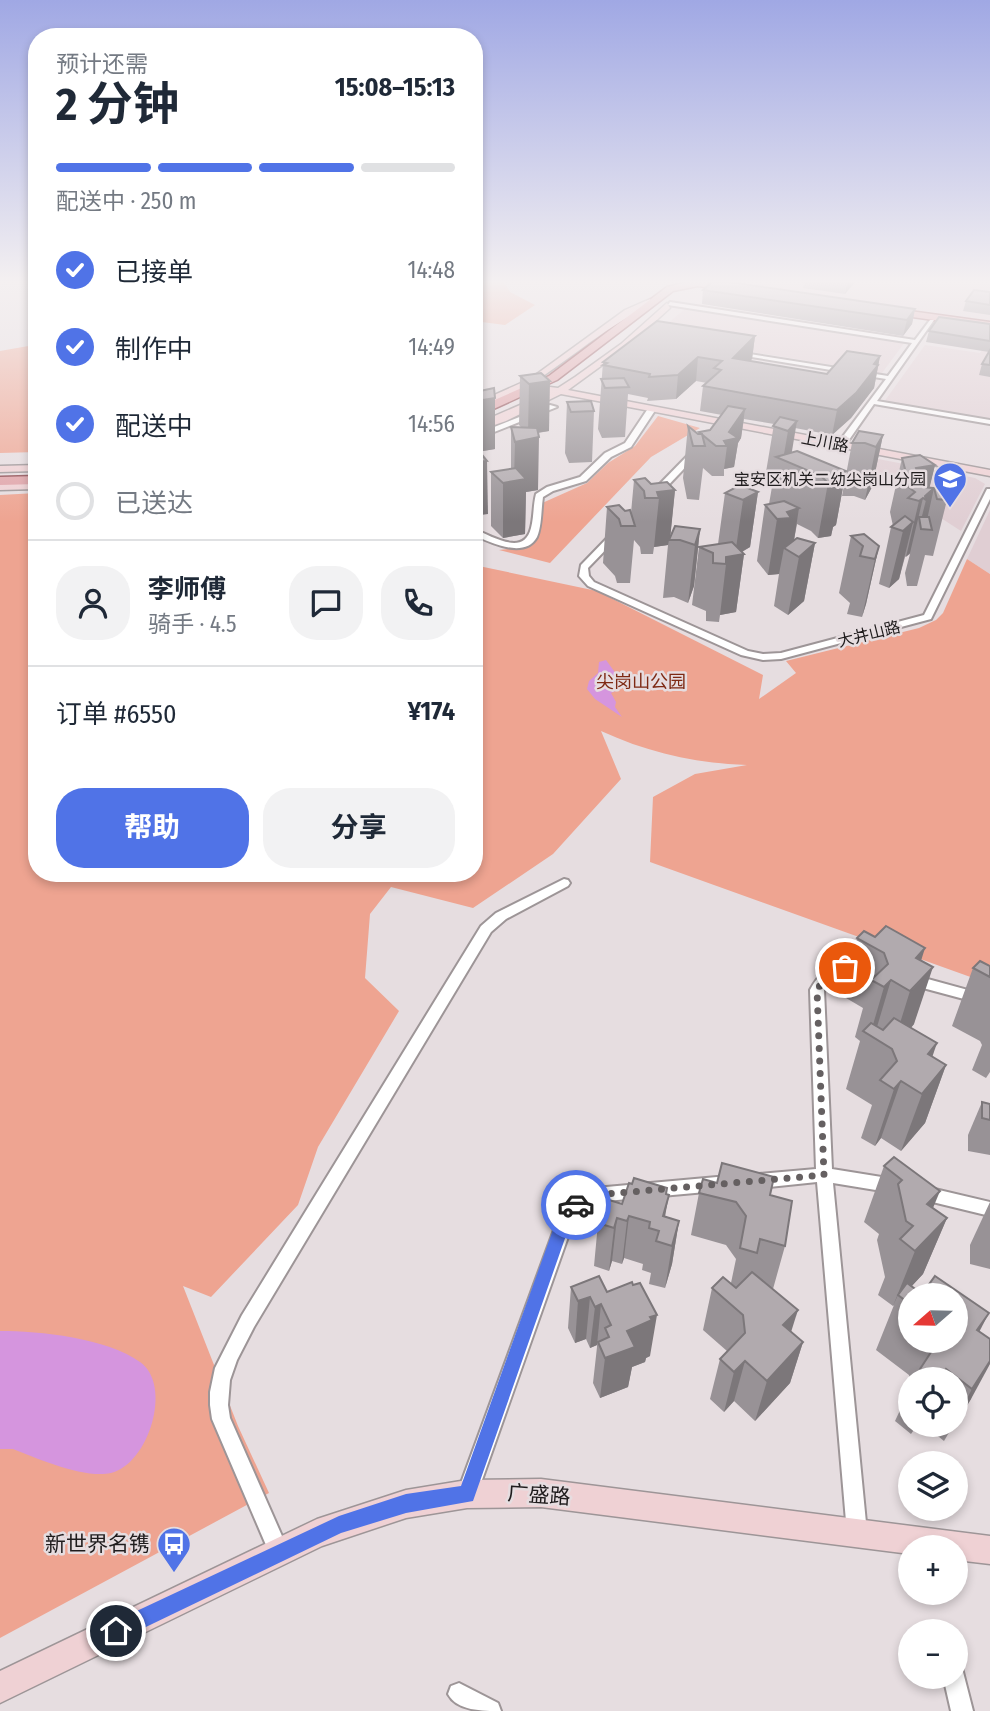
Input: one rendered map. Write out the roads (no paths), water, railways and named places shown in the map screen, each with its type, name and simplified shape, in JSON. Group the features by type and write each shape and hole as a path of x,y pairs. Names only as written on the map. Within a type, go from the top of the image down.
{"main road":[{"path":"483,404 533,381 559,362"},
{"path":"483,410 537,387 570,362"},
{"path":"483,419 556,391 594,362"},
{"path":"483,425 556,391 599,362"},
{"name":"上川路","path":"537,387 990,473"},
{"path":"0,472 28,470"},
{"path":"0,481 28,480"},
{"path":"0,487 28,486"},
{"name":"广盛路","path":"0,1687 279,1552 361,1516 406,1504 467,1494 541,1493 990,1550"}],"street":[{"path":"795,362 890,378"},
{"path":"841,445 902,362"},
{"path":"873,402 990,422"},
{"path":"483,434 553,407"},
{"path":"483,536 503,546 524,544 535,531 539,496 583,479 608,455 628,445 652,409"},
{"path":"713,435 724,423"},
{"path":"651,498 705,443"},
{"name":"大井山路","path":"624,526 587,564 584,576 598,587 745,653 772,657 923,620 933,611 990,491"},
{"path":"279,1552 221,1419 218,1402 222,1370 248,1321 486,929 501,916 564,883"},
{"path":"857,1533 824,1175 817,990 820,982 834,971 856,967 990,1001"},
{"path":"467,1494 568,1213 579,1201 595,1195 824,1175 868,1180 990,1209"},
{"path":"957,1689 962,1711"},
{"path":"459,1694 490,1711"}],"place":[{"name":"宝安区机关二幼尖岗山分园","path":"950,509"},
{"name":"新世界名镌","path":"174,1574"}],"park label":[{"name":"尖岗山公园","path":"641,682"}]}
